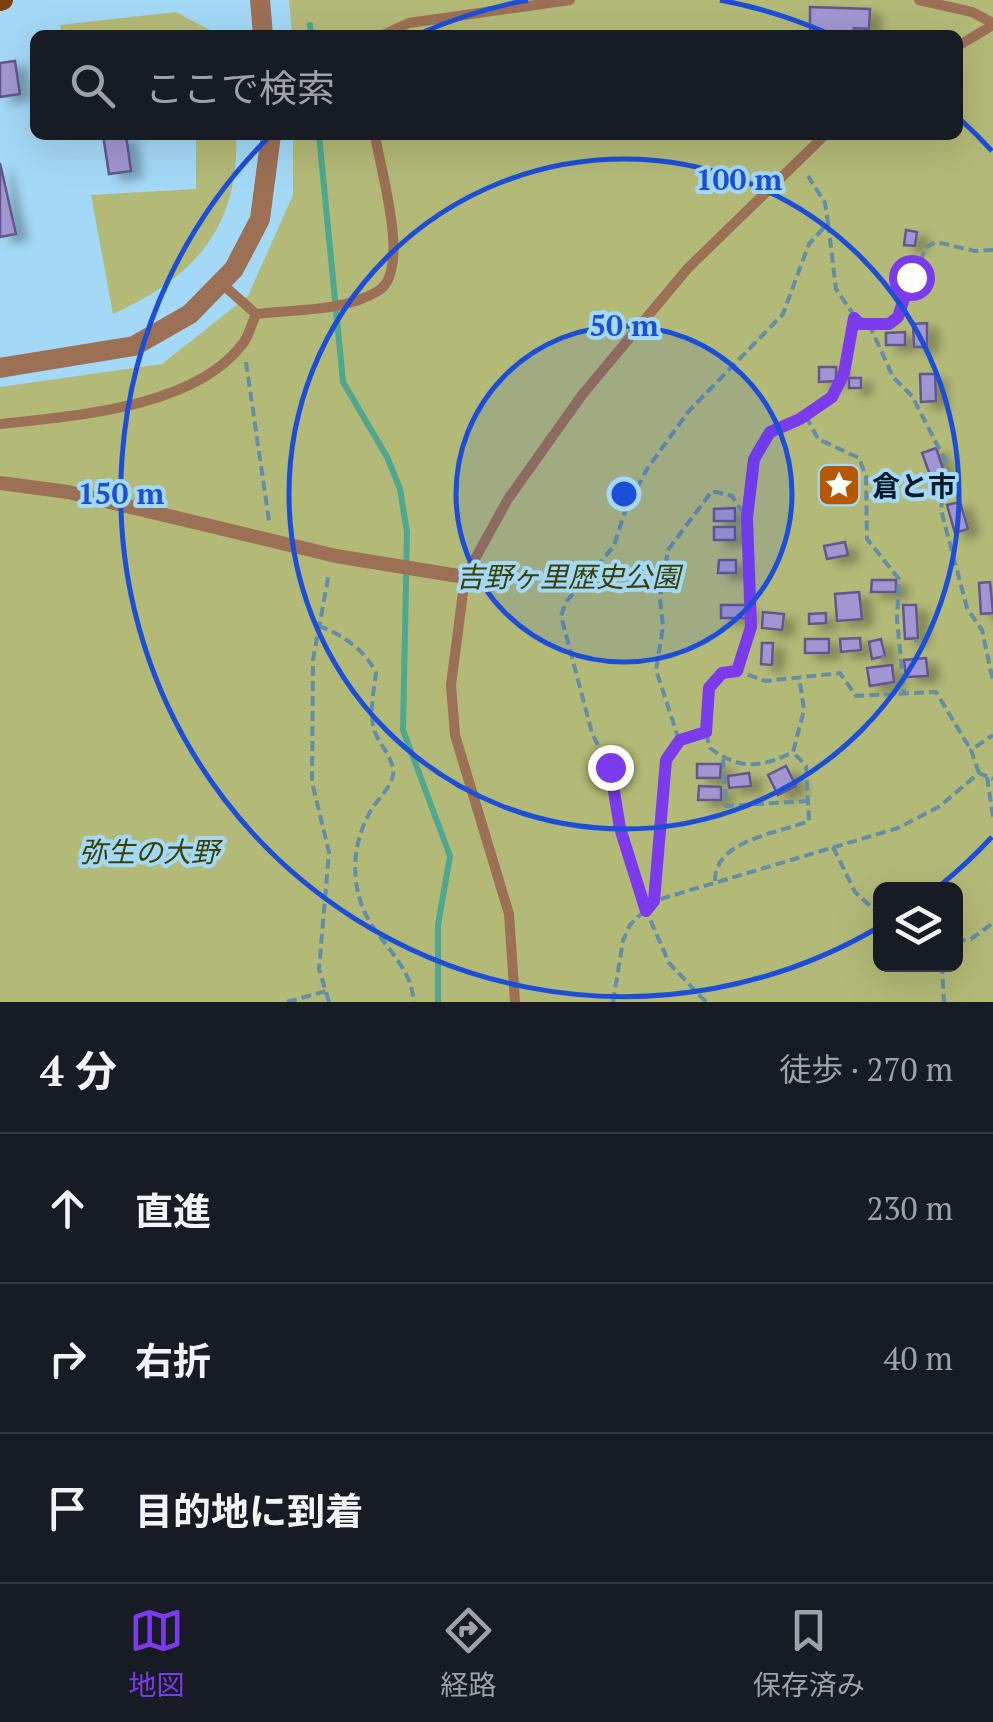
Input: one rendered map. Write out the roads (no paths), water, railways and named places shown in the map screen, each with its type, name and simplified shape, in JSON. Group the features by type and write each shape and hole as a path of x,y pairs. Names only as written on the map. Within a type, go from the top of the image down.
{"street":[{"path":"260,0 263,30"},
{"path":"0,368 134,346 190,314 234,269 260,219 270,140"},
{"path":"0,484 68,492 336,556 465,577"}],"lane":[{"path":"394,30 409,23 570,0"},
{"path":"919,0 972,12 993,24 963,43"},
{"path":"256,314 359,299 380,290 392,275 392,228 375,140"},
{"path":"515,1002 510,914 455,735 451,685 465,577 508,499 582,395 688,268 819,140"},
{"path":"221,282 256,314"},
{"path":"0,424 133,405 204,377 243,343 256,314"}],"waterway":[{"path":"310,25 310,30"},
{"path":"319,140 343,382 387,457 400,489 407,532 403,730 450,856 438,925 438,1002"}],"place":[{"name":"倉と市","path":"839,485"}],"park label":[{"name":"吉野ヶ里歴史公園","path":"568,576"},
{"name":"弥生の大野","path":"149,851"}]}
